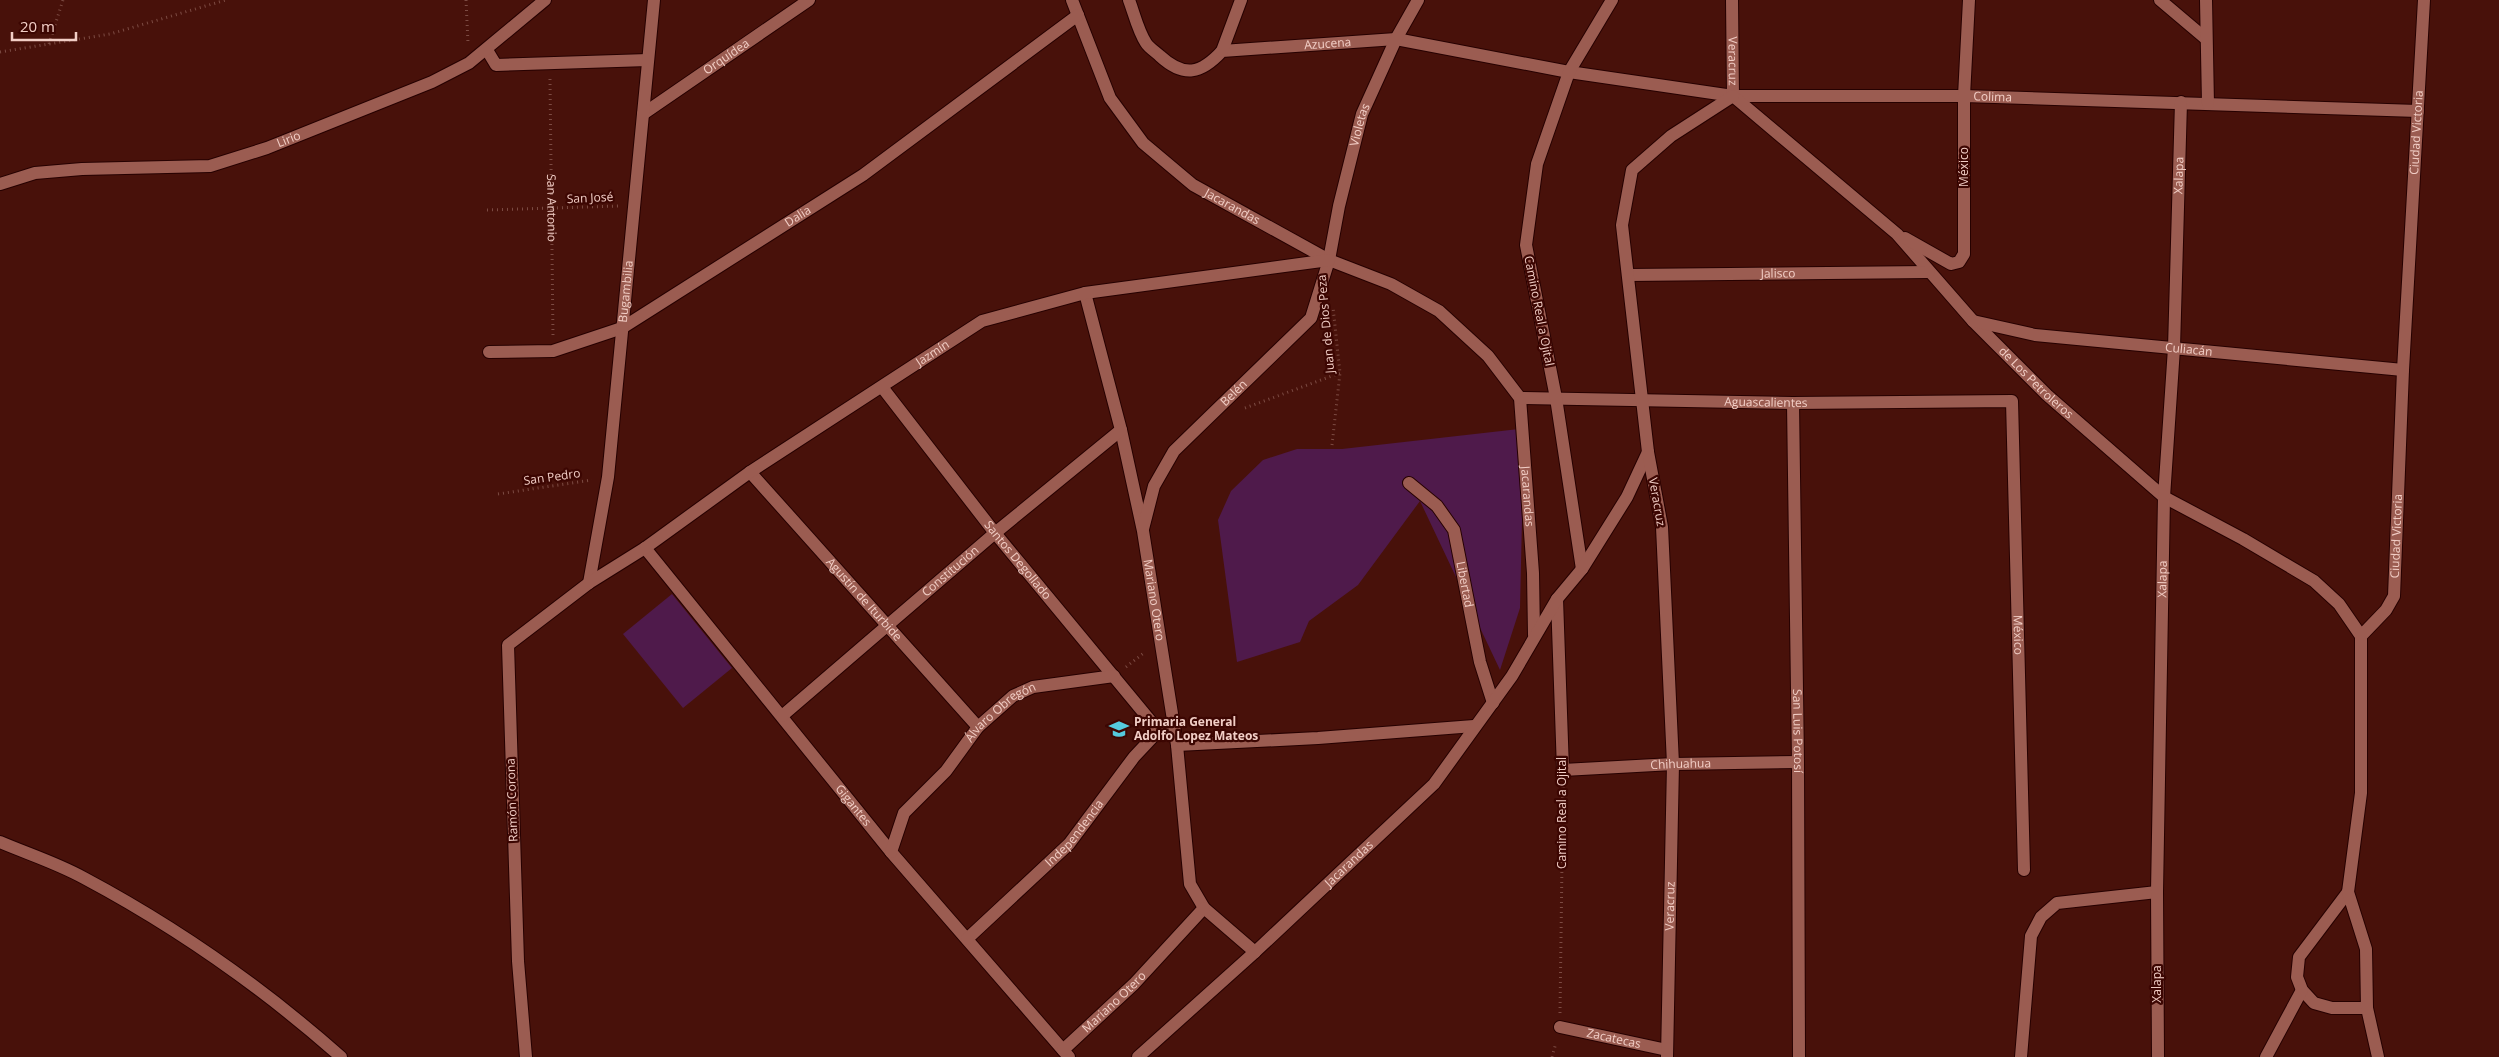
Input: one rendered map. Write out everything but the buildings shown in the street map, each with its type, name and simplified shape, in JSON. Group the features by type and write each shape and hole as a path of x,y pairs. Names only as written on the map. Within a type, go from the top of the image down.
{"street":[{"name":"Lirio","path":"0,184 35,173 54,171 210,166 267,148 380,104 432,82 469,63 545,0"},
{"name":"Bugambilia","path":"589,583 608,477 654,0"},
{"name":"Orquídea","path":"643,114 809,0"},
{"name":"Jacarandas","path":"1072,0 1110,98 1143,143 1193,185 1329,260 1391,284 1439,311 1488,356 1520,398 1533,573 1534,636 1512,676 1474,726 1434,784 1255,952 1138,1057"},
{"path":"1129,0 1146,43 1170,65 1182,71 1196,70 1209,65 1222,51 1241,0"},
{"name":"Violetas","path":"1329,260 1339,206 1362,114 1396,39 1418,0"},
{"name":"Camino Real a Ojital","path":"1582,568 1556,398 1526,245 1537,164 1569,72 1612,0"},
{"name":"Veracruz","path":"1667,1054 1673,764 1662,527 1648,452 1622,226 1632,170 1671,136 1733,96 1732,0"},
{"name":"México","path":"1897,234 1951,264 1960,262 1964,254 1964,96 1969,0"},
{"path":"2160,0 2205,38"},
{"path":"2206,0 2205,38 2208,104"},
{"name":"Ciudad Victoria","path":"2361,636 2386,610 2394,596 2403,370 2424,0"},
{"name":"Dalia","path":"489,352 553,351 622,328 863,175 1078,15"},
{"name":"Azucena","path":"1222,51 1396,39 1569,72"},
{"path":"487,50 496,65 648,60"},
{"name":"Colima","path":"1569,72 1733,96 1964,96 2418,110"},
{"name":"de Los Petroleros","path":"1733,96 1897,234 1973,321 2047,395 2164,497 2243,539 2314,581 2339,604 2361,636"},
{"name":"Xalapa","path":"2158,1057 2157,892 2164,497 2174,348 2181,102"},
{"name":"Jazmín","path":"589,583 645,548 750,472 982,321 1085,293 1329,260"},
{"name":"Belén","path":"1143,531 1154,486 1174,451 1311,318 1329,260"},
{"name":"Jalisco","path":"1628,275 1929,272"},
{"name":"Mariano Otero","path":"1085,293 1121,430 1143,531 1177,745 1190,884 1204,908 1255,952"},
{"name":"Culiacán","path":"1973,321 2035,335 2403,370"},
{"name":"Santos Degollado","path":"882,387 995,533 1158,730"},
{"name":"Aguascalientes","path":"1520,398 1793,403 2012,401"},
{"name":"México","path":"2012,401 2024,870"},
{"name":"San Luis Potosí","path":"1793,403 1798,762 1799,1057"},
{"name":"Constitución","path":"782,716 995,533 1121,430"},
{"path":"1534,636 1557,599 1582,568 1627,497 1648,452"},
{"name":"Agustín de Iturbide","path":"750,472 886,627 978,727"},
{"name":"Libertad","path":"1409,483 1437,506 1454,530 1480,662 1493,703"},
{"name":"Gigantes","path":"645,548 891,852 1066,1054"},
{"name":"Ramón Corona","path":"526,1057 518,961 508,645 589,583"},
{"name":"Camino Real a Ojital","path":"1557,599 1563,770"},
{"path":"2361,636 2361,793 2348,892 2366,949 2367,1008 2378,1057"},
{"name":"Álvaro Obregón","path":"891,852 904,813 946,770 978,727 1013,696 1033,686 1114,676"},
{"name":"Independencia","path":"967,939 1069,844 1134,756 1158,730 1172,719"},
{"path":"1177,745 1318,738 1474,726"},
{"name":"Chihuahua","path":"1563,770 1673,764 1798,762"},
{"path":"0,842 83,877 179,935 268,995 341,1057"},
{"path":"2021,1057 2031,936 2041,917 2057,903 2157,892"},
{"path":"2348,892 2299,957 2297,977 2302,990 2314,1003 2332,1008 2367,1008"},
{"name":"Mariano Otero","path":"1066,1054 1204,908"},
{"path":"2266,1057 2302,990"},
{"name":"Zacatecas","path":"1560,1027 1667,1054"}],"path":[{"path":"49,44 64,0"},
{"path":"0,52 110,34 226,0"},
{"path":"466,0 469,63"},
{"name":"San Antonio","path":"550,64 553,351"},
{"name":"San José","path":"487,210 633,205"},
{"name":"Juan de Dios Peza","path":"1332,298 1340,373 1332,446"},
{"path":"1241,409 1340,373"},
{"name":"San Pedro","path":"498,494 608,477"},
{"path":"1114,676 1160,640"},
{"name":"Camino Real a Ojital","path":"1560,1027 1563,770"}],"shaded area":[{"path":"1519,429 1522,519 1520,608 1500,670 1420,501 1358,585 1309,621 1300,642 1237,662 1218,520 1231,491 1263,460 1297,449 1342,449"},
{"path":"672,594 732,668 683,708 623,634"}],"place":[{"name":"Primaria General Adolfo Lopez Mateos","path":"1119,729"}]}
